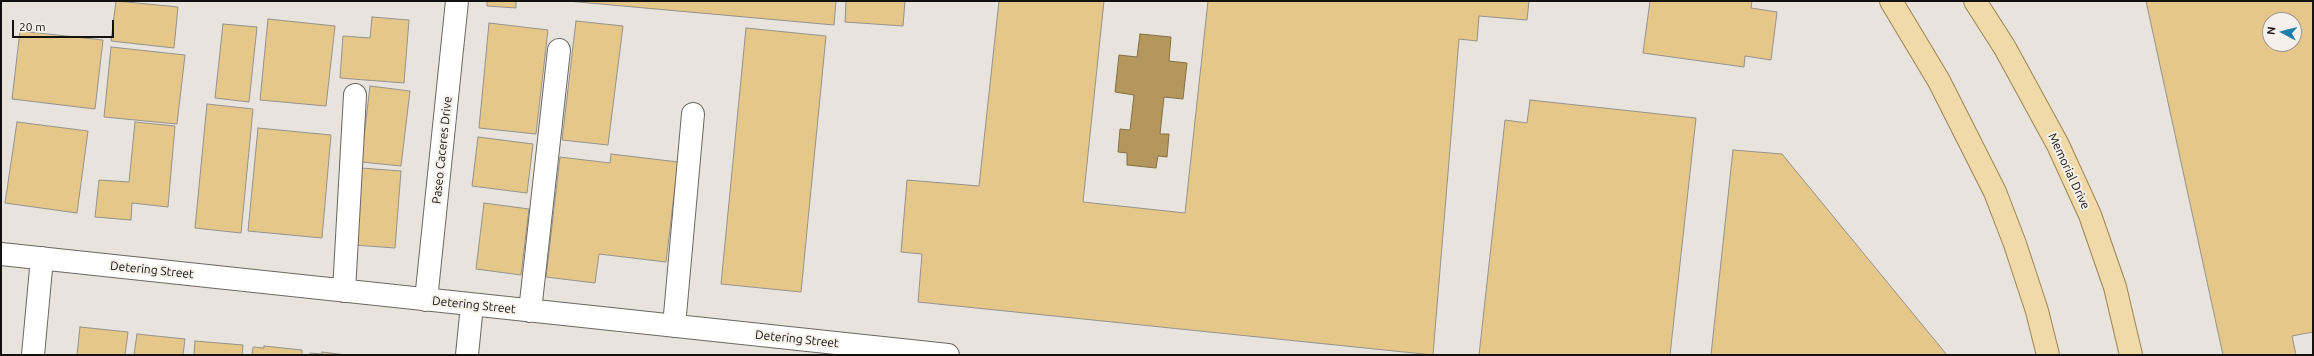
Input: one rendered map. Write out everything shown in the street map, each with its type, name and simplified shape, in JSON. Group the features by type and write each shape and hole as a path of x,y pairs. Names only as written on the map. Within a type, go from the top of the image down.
{"main road":[{"path":"1891,1 1939,81 1995,192 2020,259 2037,311 2048,355"},
{"name":"Memorial Drive","path":"1975,1 2006,48 2058,145 2090,215 2114,287 2131,355"}],"street":[{"name":"Paseo Caceres Drive","path":"426,300 456,1"},
{"path":"530,311 559,50"},
{"path":"344,291 355,95"},
{"path":"674,326 693,114"},
{"name":"Detering Street","path":"1,254 948,355"},
{"path":"33,355 42,258"},
{"path":"467,355 472,305"}],"shaded area":[{"path":"1140,34 1171,37 1169,61 1187,63 1183,99 1164,97 1160,134 1169,134 1167,157 1158,156 1156,168 1127,165 1127,153 1118,152 1120,129 1130,130 1134,95 1115,92 1119,55 1137,57"}],"building":[{"path":"116,1 178,7 174,48 111,41"},
{"path":"487,1 516,1 516,8 487,6"},
{"path":"567,1 836,1 834,25"},
{"path":"846,1 905,1 903,26 845,22"},
{"path":"999,1 1104,1 1083,202 1185,213 1208,1 1529,1 1527,20 1479,16 1477,41 1459,39 1433,355 918,302 922,254 901,252 907,180 979,186"},
{"path":"1650,1 1752,1 1751,8 1777,12 1771,60 1745,56 1744,67 1643,53"},
{"path":"2146,1 2313,1 2313,332 2292,336 2296,355 2223,355"},
{"path":"372,17 409,20 404,83 340,78 343,36 370,38"},
{"path":"268,19 335,26 326,106 260,100"},
{"path":"576,21 623,26 608,145 562,140"},
{"path":"489,23 548,30 536,134 479,128"},
{"path":"223,24 257,27 249,102 215,98"},
{"path":"746,28 826,36 801,292 721,284"},
{"path":"20,31 103,40 95,109 12,99"},
{"path":"111,47 185,55 177,124 104,117"},
{"path":"370,86 410,91 401,166 361,162"},
{"path":"1530,100 1696,118 1670,355 1479,355 1505,120 1527,123"},
{"path":"207,104 253,109 241,233 195,228"},
{"path":"17,122 88,131 77,213 5,203"},
{"path":"135,122 175,126 168,207 132,203 131,220 95,217 99,180 129,182"},
{"path":"258,128 331,135 322,238 248,231"},
{"path":"478,137 533,144 527,193 472,186"},
{"path":"1733,150 1782,154 1947,355 1711,355"},
{"path":"611,154 678,162 666,262 599,254 595,283 546,277 560,157 610,163"},
{"path":"361,168 401,171 395,248 354,245"},
{"path":"484,203 529,209 521,275 476,269"},
{"path":"80,327 128,332 125,355 77,355"},
{"path":"137,334 185,339 183,355 134,355"},
{"path":"195,341 243,345 242,355 194,355"},
{"path":"264,346 302,350 302,355 252,355 253,347 264,348"},
{"path":"322,352 347,355 310,355 310,353 322,354"}]}
